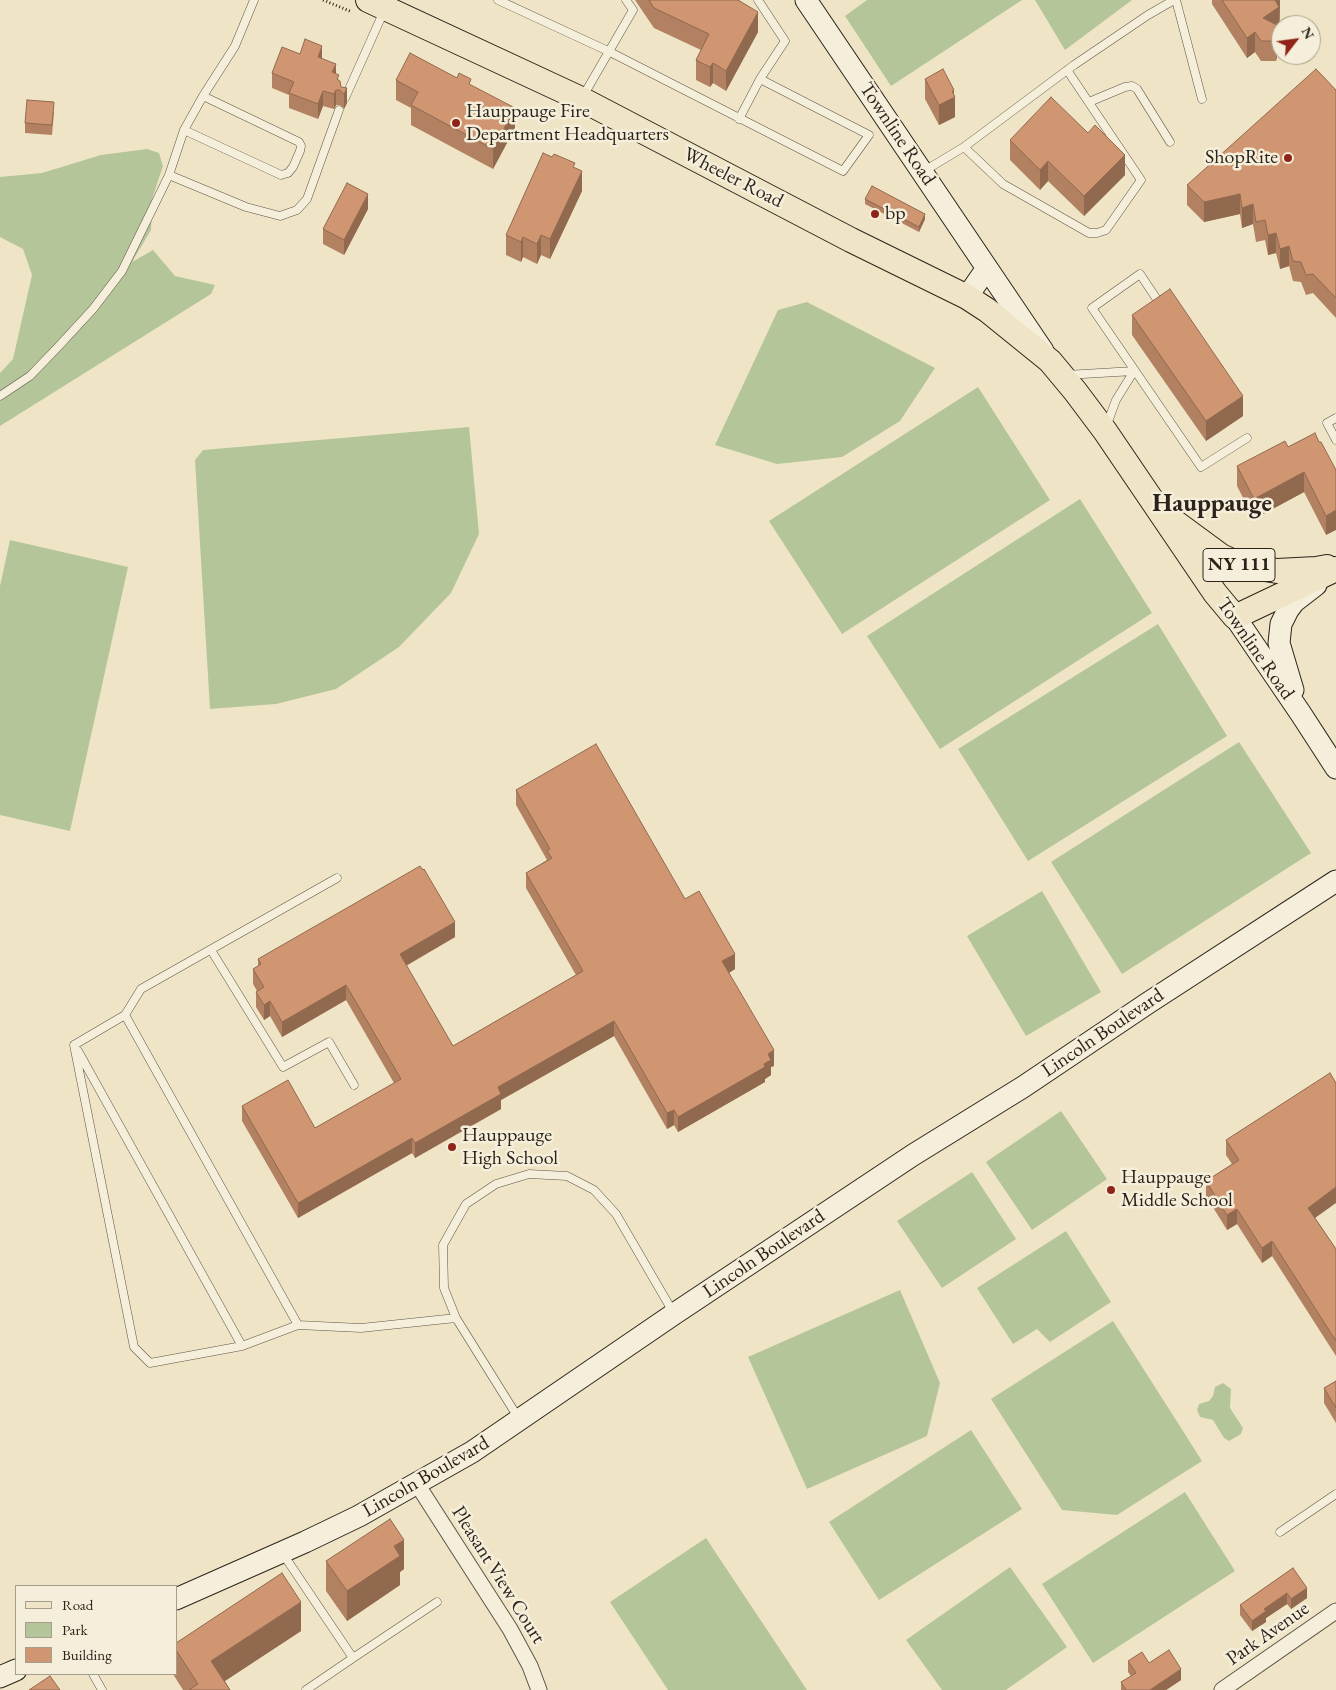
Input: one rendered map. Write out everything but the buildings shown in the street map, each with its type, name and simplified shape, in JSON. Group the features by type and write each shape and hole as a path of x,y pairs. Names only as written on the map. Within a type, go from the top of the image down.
{"main road":[{"name":"Wheeler Road","path":"377,4 581,99 842,235 967,297 987,310"},
{"name":"Townline Road","path":"987,310 1056,368 1105,431 1215,593 1235,618"},
{"name":"NY 111","path":"1159,510 1221,556 1241,565 1277,571 1316,569 1336,564"},
{"name":"NY 111","path":"1235,618 1336,570"}],"street":[{"name":"Townline Road","path":"806,0 1056,368"},
{"name":"Townline Road","path":"987,268 992,285 992,294 987,310"},
{"path":"967,297 987,268"},
{"path":"1301,714 1288,678 1279,642 1281,624 1294,602 1336,570"},
{"name":"Townline Road","path":"1235,618 1301,714 1335,768"},
{"path":"1307,901 1328,879 1336,867"},
{"name":"Lincoln Boulevard","path":"178,1598 359,1516 472,1452 674,1314 913,1155 1023,1087 1336,881"},
{"path":"1307,901 1336,886"},
{"name":"Pleasant View Court","path":"417,1484 510,1629 530,1666 539,1690"},
{"name":"Park Avenue","path":"1222,1690 1336,1611"},
{"path":"0,1677 15,1670"}],"lane":[{"path":"0,396 30,376 93,309 122,271 169,175 184,130 235,46 254,0"},
{"path":"498,0 608,51 843,171 869,135 760,79"},
{"path":"581,99 633,10 626,0"},
{"path":"739,119 760,79 785,41 758,0"},
{"path":"923,172 964,147 1067,70 1148,15 1175,0 1202,99"},
{"path":"345,98 377,4"},
{"path":"964,147 1004,184 1090,233 1106,230 1141,180 1067,70"},
{"path":"1089,102 1125,87 1132,86 1137,90 1170,142"},
{"path":"184,130 281,175 288,173 293,167 301,146 298,142 203,96"},
{"path":"169,175 246,207 280,216 297,210 307,199 339,110"},
{"path":"1162,307 1140,274 1092,308 1201,467 1248,438"},
{"path":"1056,368 1134,371"},
{"path":"1105,431 1116,400 1134,371"},
{"path":"1336,418 1327,423 1336,440"},
{"path":"74,1045 124,1015 141,989 338,878"},
{"path":"211,950 283,1067 329,1042 354,1085"},
{"path":"124,1015 298,1325"},
{"path":"74,1045 134,1347 150,1363 242,1346 298,1325 360,1328 456,1318"},
{"path":"74,1045 242,1346"},
{"path":"520,1420 456,1318 444,1288 443,1245 466,1204 496,1184 528,1174 567,1176 594,1190 616,1214 674,1314"},
{"path":"1280,1532 1336,1494"},
{"path":"282,1552 353,1658"},
{"path":"306,1690 437,1602"},
{"path":"94,1675 102,1690"}],"green space":[{"path":"867,0 1022,0 891,86 845,16"},
{"path":"1035,0 1132,0 1065,50"},
{"path":"147,149 159,153 163,166 152,199 151,230 132,262 153,250 175,276 215,285 211,294 0,426 0,373 13,359 32,275 23,249 0,237 0,177 42,173 101,155"},
{"path":"807,302 935,368 900,421 842,457 777,464 715,445 778,310"},
{"path":"978,387 1050,500 842,634 769,521"},
{"path":"469,427 479,534 451,593 399,647 336,689 276,704 210,709 195,460 203,450"},
{"path":"1080,499 1152,613 940,749 867,636"},
{"path":"10,540 128,567 70,831 0,815 0,586"},
{"path":"1158,624 1227,736 1028,861 958,749"},
{"path":"1239,742 1311,853 1122,974 1051,862"},
{"path":"1042,891 1101,992 1026,1036 967,936"},
{"path":"1061,1111 1107,1179 1032,1230 986,1162"},
{"path":"972,1172 1016,1239 942,1288 897,1221"},
{"path":"1066,1231 1111,1302 1050,1342 1037,1329 1013,1344 977,1288"},
{"path":"900,1290 940,1383 927,1436 807,1489 748,1357"},
{"path":"1113,1321 1202,1461 1117,1515 1062,1510 991,1399"},
{"path":"1223,1383 1231,1389 1230,1408 1243,1428 1241,1434 1229,1441 1224,1438 1213,1420 1200,1417 1197,1410 1199,1404 1209,1401 1213,1396 1215,1387"},
{"path":"971,1430 1022,1509 879,1600 829,1522"},
{"path":"1185,1492 1235,1571 1093,1663 1042,1584"},
{"path":"706,1538 807,1690 668,1690 610,1602"},
{"path":"1010,1567 1067,1647 1006,1690 942,1690 906,1640"}],"place":[{"name":"Hauppauge Fire Department Headquarters","path":"456,123"},
{"name":"ShopRite","path":"1288,158"},
{"name":"bp","path":"875,214"},
{"name":"Hauppauge High School","path":"452,1147"},
{"name":"Hauppauge Middle School","path":"1111,1190"}],"district":[{"name":"Hauppauge","path":"1212,504"}]}
